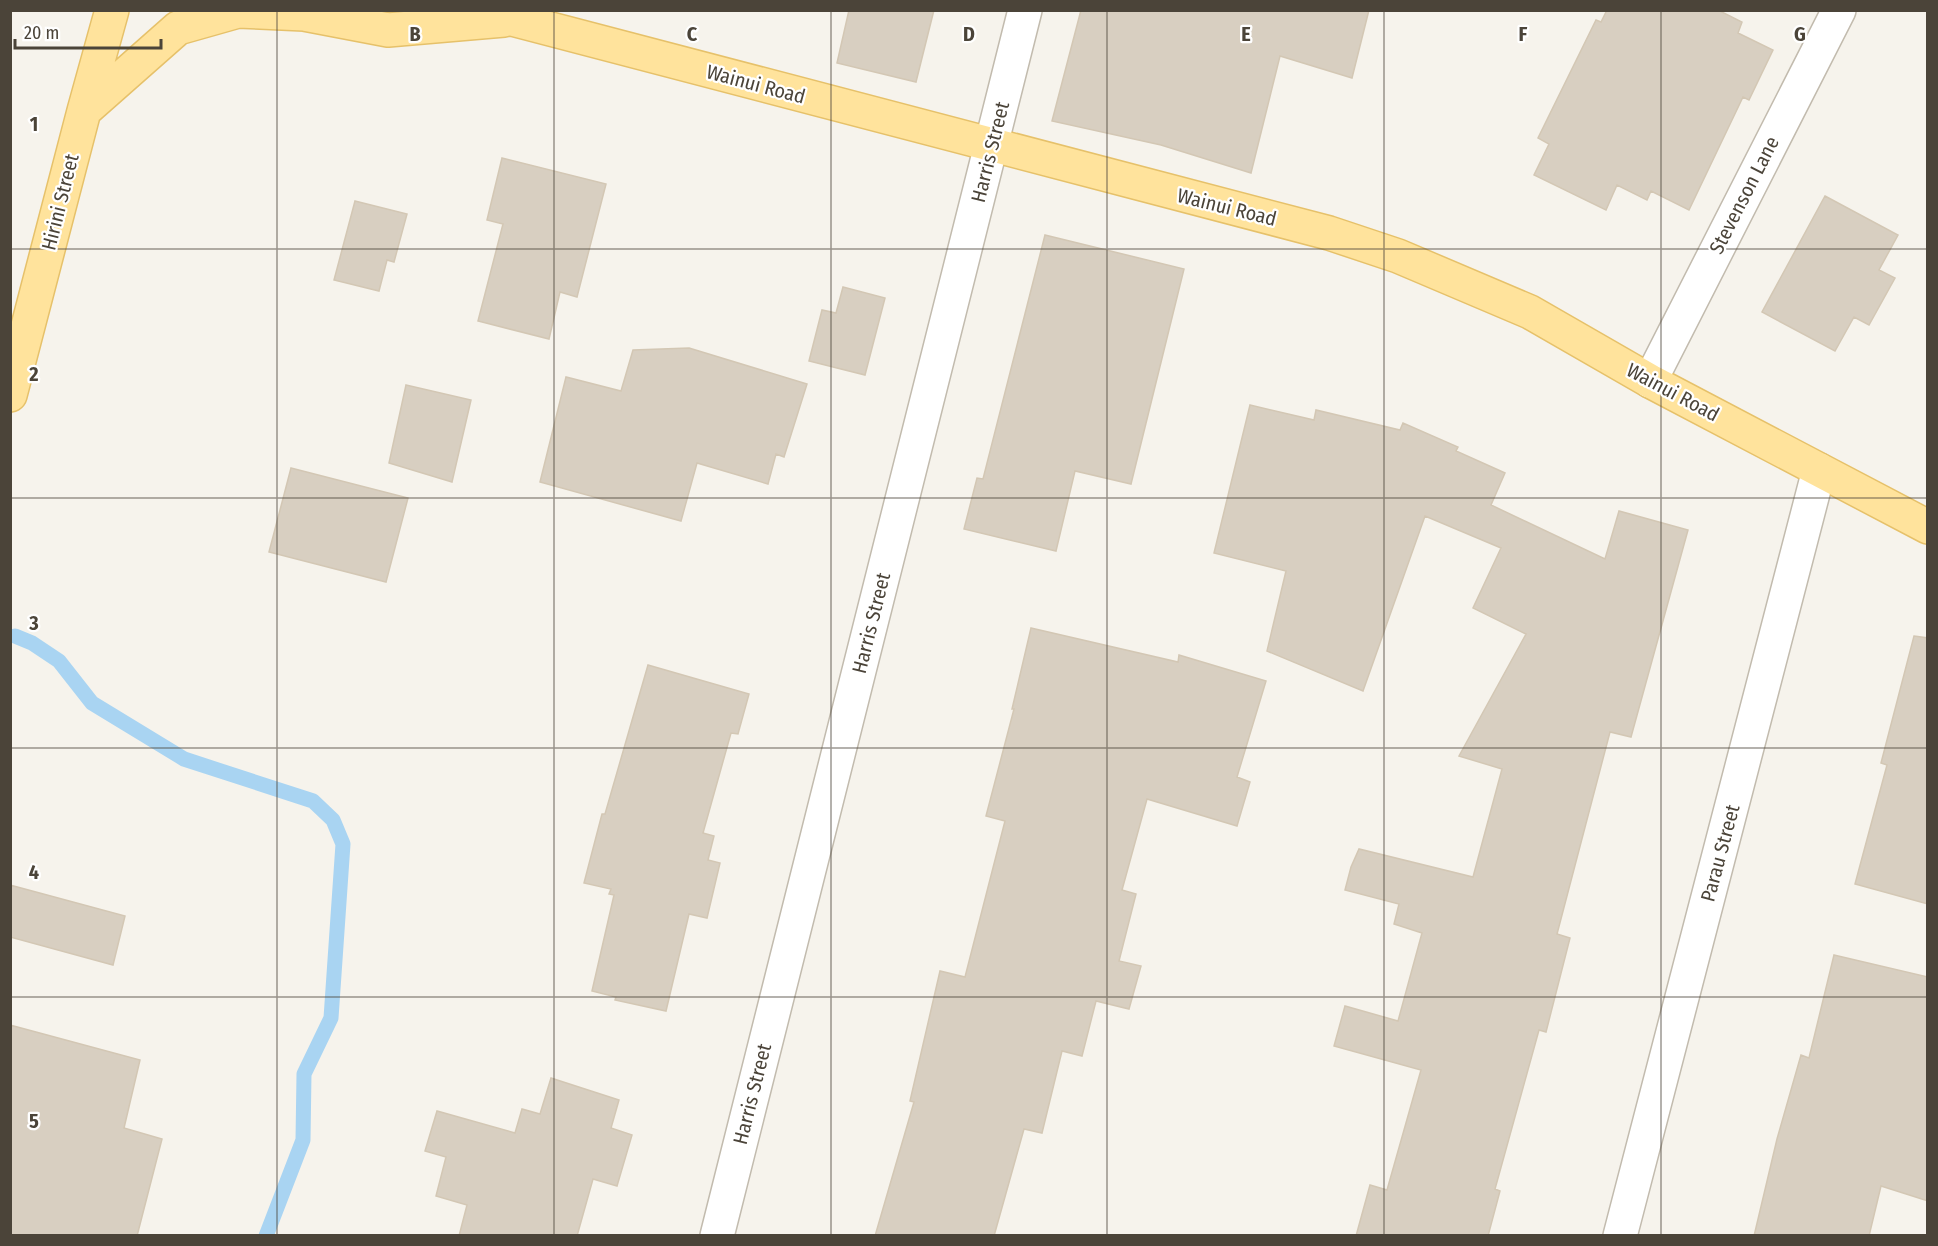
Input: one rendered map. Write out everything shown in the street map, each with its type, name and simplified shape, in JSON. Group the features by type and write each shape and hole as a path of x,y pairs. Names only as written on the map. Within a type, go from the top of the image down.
{"main road":[{"name":"Hirini Street","path":"10,395 112,10"},
{"name":"Wainui Road","path":"478,10 1329,233 1398,256 1530,312 1650,381 1928,527"},
{"path":"84,111 178,28 238,11 304,14 388,30 511,20"}],"street":[{"name":"Harris Street","path":"717,1236 1025,10"},
{"name":"Stevenson Lane","path":"1650,381 1839,10"},
{"name":"Parau Street","path":"1620,1236 1819,470"}],"building":[{"path":"849,10 934,10 916,82 837,63"},
{"path":"1081,10 1369,10 1352,78 1280,56 1251,173 1161,145 1052,121"},
{"path":"1607,10 1718,10 1742,22 1738,33 1773,50 1749,100 1743,97 1689,210 1651,191 1647,200 1617,185 1606,210 1534,175 1549,144 1538,138 1596,20 1601,22"},
{"path":"502,158 606,184 577,297 560,292 549,339 478,321 503,224 487,220"},
{"path":"1825,196 1898,235 1879,270 1895,278 1869,325 1854,317 1835,351 1762,312"},
{"path":"355,201 407,214 394,262 387,260 379,291 334,280"},
{"path":"1045,235 1184,269 1131,484 1075,471 1056,551 964,529 977,478 983,479"},
{"path":"843,287 885,298 865,375 809,361 822,310 836,313"},
{"path":"689,348 807,384 784,457 776,454 768,484 697,463 681,521 540,482 566,377 621,391 633,350"},
{"path":"406,385 471,400 452,482 389,463"},
{"path":"1250,405 1314,420 1316,410 1400,430 1403,423 1458,447 1456,451 1505,473 1491,505 1605,559 1619,511 1688,530 1631,737 1610,732 1557,934 1570,938 1546,1032 1539,1030 1495,1189 1500,1191 1488,1236 1356,1236 1370,1185 1387,1190 1421,1070 1334,1046 1345,1006 1398,1021 1422,933 1394,924 1399,904 1345,890 1359,849 1473,877 1502,769 1459,756 1526,634 1473,608 1501,548 1425,516 1363,691 1267,651 1286,571 1214,553"},
{"path":"291,468 408,498 386,582 269,552"},
{"path":"1031,628 1178,662 1179,655 1266,681 1237,777 1250,782 1237,826 1147,799 1122,890 1136,894 1119,961 1141,966 1129,1009 1096,1001 1082,1056 1062,1051 1042,1133 1024,1129 994,1236 875,1236 914,1102 910,1101 940,971 965,977 1005,821 986,816 1014,709 1012,709"},
{"path":"1914,636 1928,638 1928,904 1855,884 1887,765 1881,763"},
{"path":"648,665 749,694 738,734 731,733 703,833 714,836 708,860 720,863 707,918 689,914 666,1011 615,1000 616,997 592,991 614,895 609,894 611,889 584,883 602,814 605,814"},
{"path":"10,885 125,916 113,965 10,937"},
{"path":"1834,955 1928,977 1928,1201 1881,1186 1869,1236 1754,1236 1777,1139 1801,1055 1809,1058"},
{"path":"10,1025 140,1060 124,1128 162,1139 137,1236 10,1236"},
{"path":"551,1078 619,1100 611,1128 632,1135 617,1186 593,1179 577,1236 459,1236 467,1205 436,1196 446,1157 425,1151 437,1111 515,1133 522,1109 540,1114"}],"waterway":[{"path":"15,636 32,643 59,661 92,703 184,759 313,801 333,820 343,844 331,1018 304,1074 303,1140 266,1236"}]}
